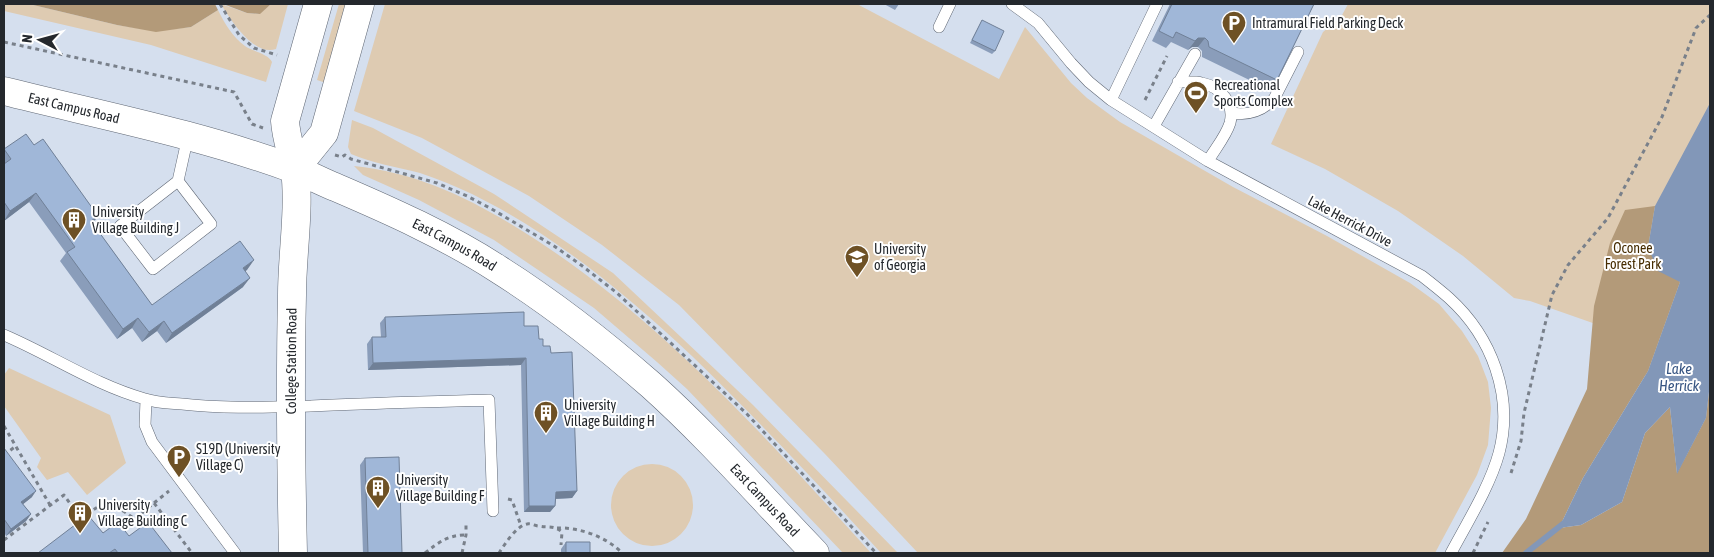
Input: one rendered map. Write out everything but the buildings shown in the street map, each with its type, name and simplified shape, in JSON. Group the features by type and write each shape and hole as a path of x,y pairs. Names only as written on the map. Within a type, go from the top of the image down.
{"main road":[{"name":"College Station Road","path":"293,553 290,407 292,285 296,200 294,169 284,121 318,4"},
{"path":"294,169 324,133 360,4"},
{"name":"East Campus Road","path":"4,90 188,136 294,169 367,200 424,228 497,268 548,302 600,342 652,386 701,433 815,553"}],"lane":[{"path":"939,28 950,4"},
{"name":"Lake Herrick Drive","path":"1012,4 1038,23 1089,82 1112,100 1208,161 1422,276 1450,298 1472,324 1488,350 1498,372 1504,397 1503,424 1499,453 1489,478 1451,553"},
{"path":"1112,100 1157,4"},
{"path":"1231,113 1251,113 1274,99 1298,52"},
{"path":"1154,126 1195,54"},
{"path":"1178,82 1202,83 1213,87 1229,102 1230,124 1208,161"},
{"path":"178,181 211,224 153,269 120,226 178,181 188,136"},
{"path":"4,335 32,346 76,371 146,400 211,408 489,400 493,511"},
{"path":"146,400 145,425 152,442 235,553"}],"path":[{"path":"220,4 239,35 254,48 277,55"},
{"path":"1524,413 1552,295 1568,265 1608,218 1662,117 1696,28 1710,15"},
{"path":"4,42 234,92 252,124"},
{"path":"1145,100 1167,56"},
{"path":"342,157 345,156 418,177 467,196 554,246 581,265 630,306 746,413 876,553"},
{"path":"4,426 50,506"},
{"path":"4,455 16,446"},
{"path":"4,540 64,495 81,519 99,504 106,503 113,504 135,518 181,482"},
{"path":"154,503 192,553"},
{"path":"500,553 504,545 521,526 529,523 557,528 569,527 604,539 622,553"},
{"path":"462,553 466,535 466,524"},
{"path":"557,528 562,532 561,544"},
{"path":"425,553 443,539 456,535 466,535"}],"green space":[{"path":"4,4 29,4 117,25 156,31 191,27 218,10 229,30 240,42 248,48 268,57 272,62 266,82 151,45 4,11"},
{"path":"29,4 215,4 218,10 191,27 156,32 117,25"},
{"path":"221,4 247,13 259,14 271,4 288,4 276,49 268,50 251,42 237,27"},
{"path":"223,4 271,4 260,14 247,13"},
{"path":"339,4 348,4 326,83 317,80"},
{"path":"385,4 857,4 999,79 1025,27 1071,83 1087,98 1120,122 1233,187 1327,236 1410,283 1439,304 1462,331 1478,356 1488,382 1491,408 1488,445 1477,475 1435,553 918,553 825,454 679,305 602,245 529,196 422,138 354,111"},
{"name":"Oconee Forest Park","path":"1348,4 1710,4 1710,365 1706,418 1710,383 1710,454 1607,328 1530,301 1514,298 1463,256 1398,211 1325,169 1271,144 1323,32 1341,17"},
{"path":"352,120 373,128 494,194 613,273 753,405 898,553 881,553 693,357 616,289 561,247 503,210 472,194 420,173 351,154 348,147"},
{"path":"354,166 404,175 451,192 517,227 585,274 630,309 714,386 755,427 871,553 843,553 687,389 594,308 494,240 419,200 363,175"},
{"name":"Oconee Forest Park","path":"1655,206 1648,247 1680,282 1648,371 1583,478 1559,528 1581,525 1622,502 1645,433 1670,407 1677,473 1706,418 1710,383 1710,553 1502,553 1526,519 1587,389 1594,306 1610,243 1625,210"},
{"path":"9,368 110,415 126,463 87,495 68,472 47,480 37,467 41,458 4,406 4,375"},
{"path":"652,464 668,467 681,476 690,489 693,505 690,521 681,534 668,543 652,546 636,543 623,534 614,521 611,505 614,489 623,476 636,467"}],"water":[{"name":"Lake Herrick","path":"1710,103 1710,383 1706,418 1677,474 1670,407 1645,433 1622,502 1581,525 1559,528 1583,478 1648,371 1680,282 1658,271 1648,247 1655,206"}],"waterway":[{"path":"1526,553 1564,523"}],"place":[{"name":"Intramural Field Parking Deck","path":"1234,44"},
{"name":"Recreational Sports Complex","path":"1196,114"},
{"name":"University Village Building J","path":"74,241"},
{"name":"University of Georgia","path":"857,278"},
{"name":"University Village Building H","path":"546,434"},
{"name":"S19D (University Village C)","path":"179,478"},
{"name":"University Village Building F","path":"378,509"},
{"name":"University Village Building C","path":"80,534"}]}
